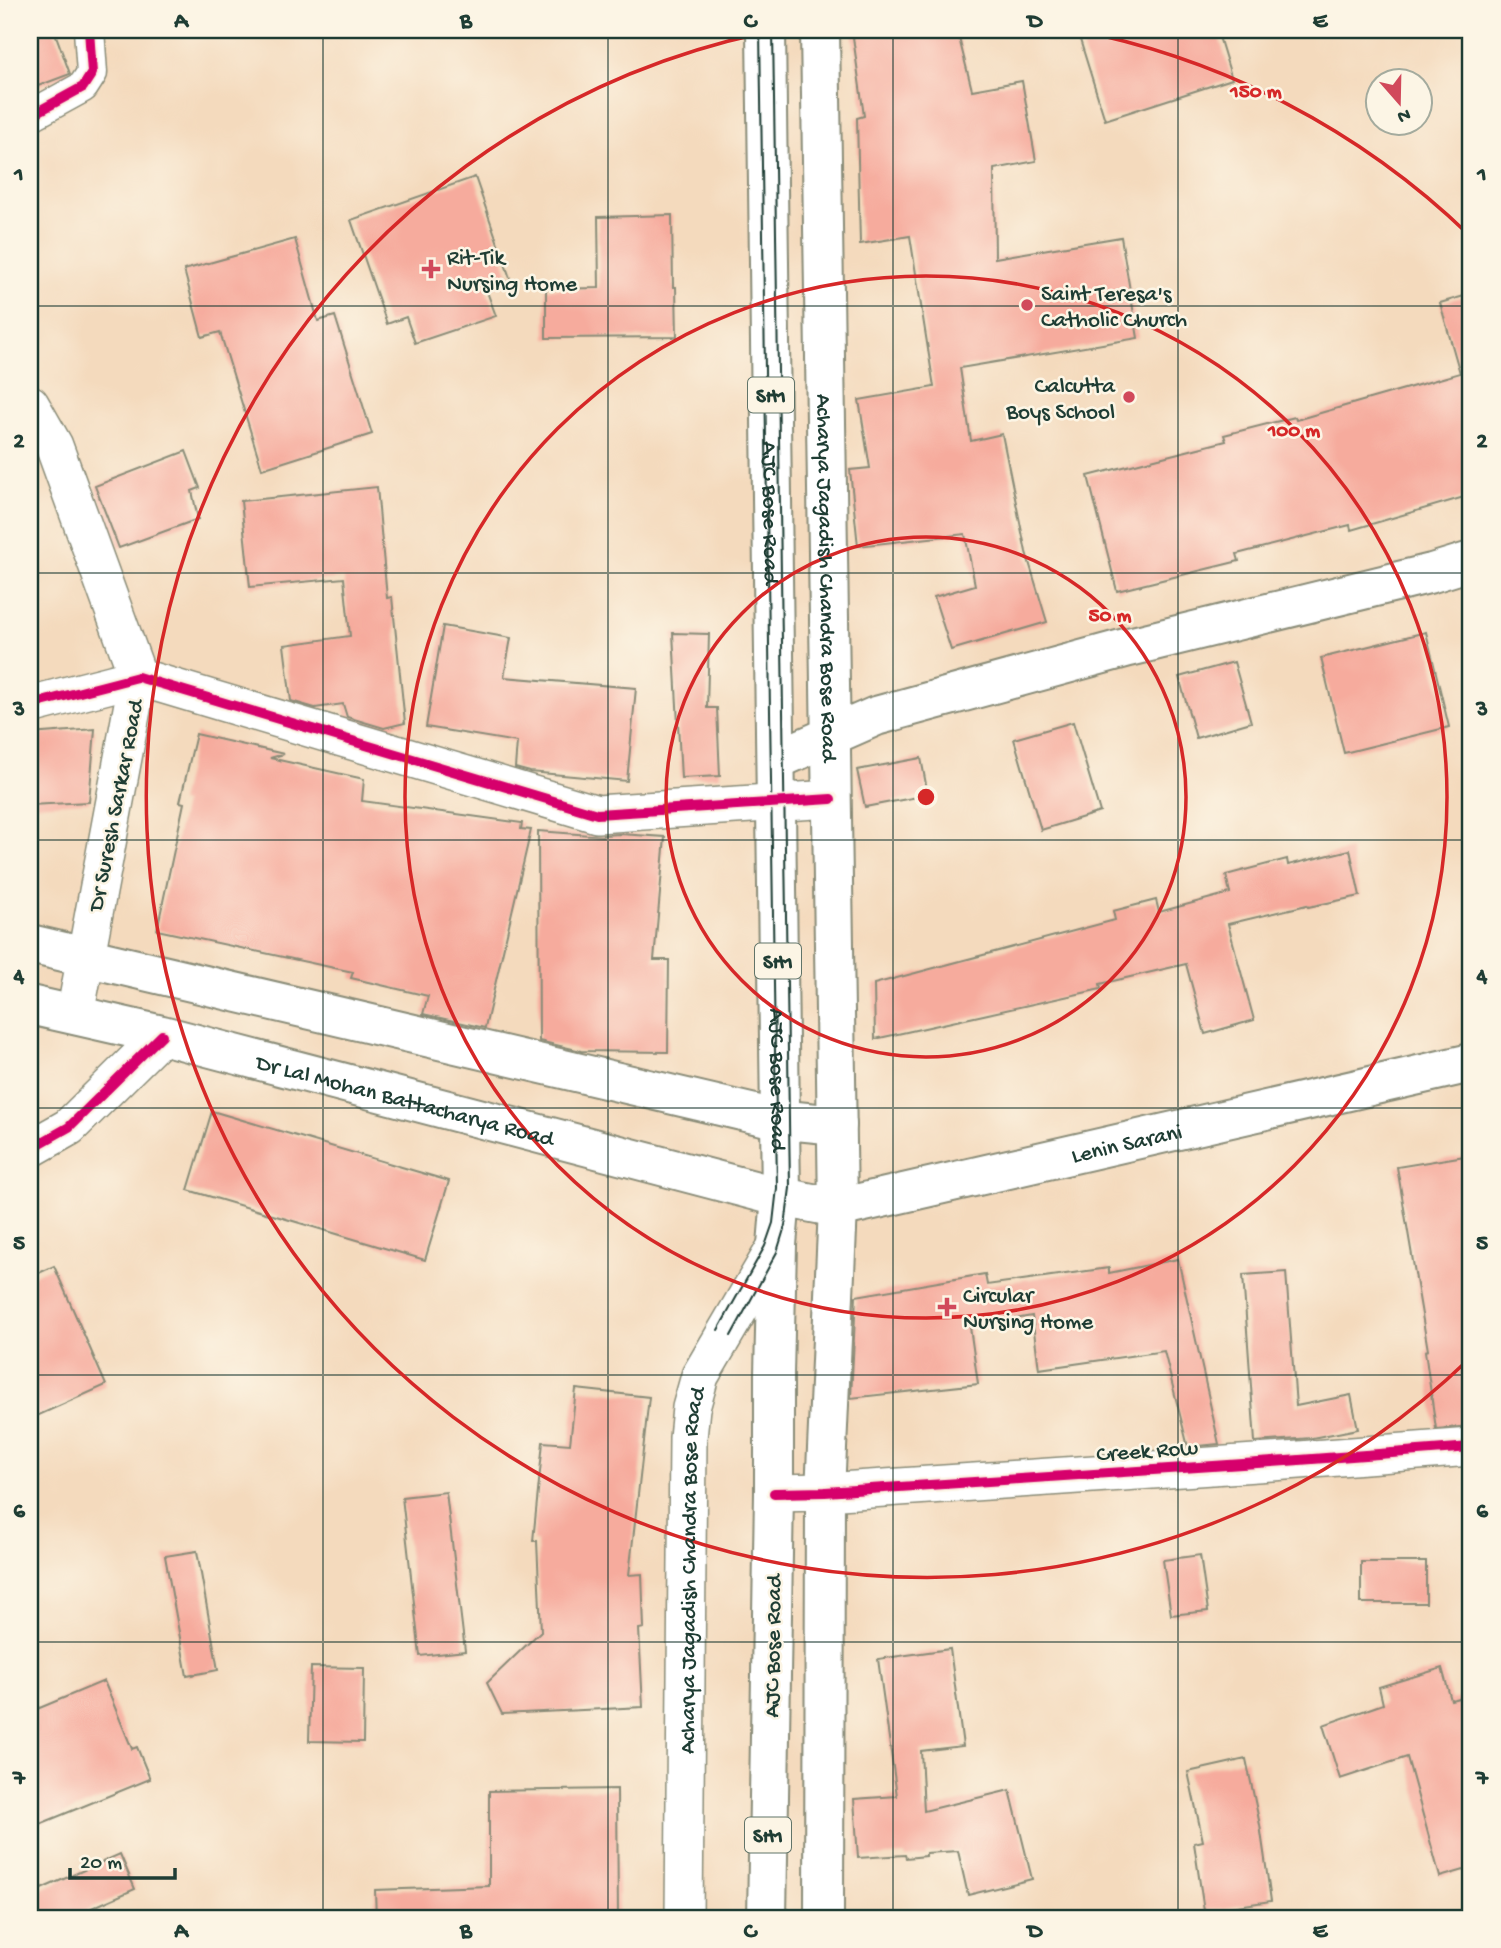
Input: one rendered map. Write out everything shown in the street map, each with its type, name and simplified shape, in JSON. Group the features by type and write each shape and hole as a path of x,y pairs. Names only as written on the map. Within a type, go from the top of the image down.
{"main road":[{"name":"AJC Bose Road","path":"766,30 781,1197 777,1245 774,1375 767,1918"},
{"name":"Acharya Jagadish Chandra Bose Road","path":"820,30 838,1208 825,1492 824,1918"},
{"path":"776,760 876,716 1129,647 1471,561"},
{"path":"30,944 780,1119 837,1125"},
{"name":"Dr Lal Mohan Battacharya Road","path":"30,1005 162,1035 781,1197"},
{"name":"Lenin Sarani","path":"781,1197 838,1208 1471,1063"}],"street":[{"path":"30,116 83,87 92,73 89,30"},
{"name":"Dr Suresh Sarkar Road","path":"30,404 54,446 138,677 75,1016"},
{"path":"30,705 138,677 597,814 831,799"},
{"path":"30,1149 69,1127 162,1035"},
{"name":"Acharya Jagadish Chandra Bose Road","path":"684,1918 688,1438 691,1408 700,1376 777,1245"},
{"name":"Creek Row","path":"825,1492 1471,1447"},
{"path":"774,1493 825,1492"}],"building":[{"path":"30,30 54,30 70,74 30,89"},
{"path":"852,30 957,30 972,90 1022,81 1036,161 994,169 995,258 1121,237 1138,338 960,368 971,441 1002,434 1026,552 1047,622 951,650 934,597 975,585 965,534 858,546 850,470 870,468 859,400 934,387 910,236 860,244 857,118 864,116"},
{"path":"1077,30 1217,30 1232,79 1105,120"},
{"path":"475,177 511,281 486,289 496,316 415,343 406,317 387,324 351,220"},
{"path":"672,215 677,337 546,338 546,289 599,288 598,217"},
{"path":"295,239 318,321 335,316 372,434 262,469 220,332 202,337 184,270"},
{"path":"1471,294 1471,495 1351,530 1350,525 1237,554 1239,561 1117,591 1088,476 1226,441 1224,435 1295,417 1296,420 1460,373 1440,303"},
{"path":"186,451 200,488 192,491 198,519 119,548 95,486"},
{"path":"377,487 387,598 392,597 405,723 384,728 347,717 343,704 315,708 291,701 284,645 350,636 344,578 250,587 241,501"},
{"path":"443,626 511,638 504,677 636,688 627,781 530,772 515,768 517,742 426,727"},
{"path":"1426,632 1449,727 1344,753 1321,658"},
{"path":"673,633 709,634 707,708 717,708 720,776 681,778"},
{"path":"1234,662 1251,722 1196,738 1179,677"},
{"path":"1073,722 1100,812 1041,830 1014,739"},
{"path":"95,729 89,802 30,805 30,734"},
{"path":"196,734 284,754 270,758 364,779 362,801 522,823 521,829 531,830 485,1028 423,1014 428,996 351,978 353,972 157,930 184,803 180,802"},
{"path":"921,758 928,795 865,807 857,770"},
{"path":"538,831 665,837 654,960 669,960 668,1052 581,1051 539,1041"},
{"path":"1350,850 1360,896 1308,907 1307,905 1228,924 1254,1020 1205,1034 1186,964 1100,984 1101,989 875,1039 874,984 1115,920 1113,911 1156,900 1159,912 1230,893 1226,875 1287,859 1288,865"},
{"path":"212,1111 449,1181 425,1260 188,1190"},
{"path":"1471,1155 1471,1426 1436,1429 1425,1351 1428,1350 1397,1167"},
{"path":"1178,1259 1219,1444 1188,1447 1164,1351 1039,1369 1032,1316 970,1327 978,1384 851,1398 856,1296 985,1274 987,1285 1109,1268 1109,1273"},
{"path":"54,1266 106,1385 30,1419 30,1277"},
{"path":"1286,1272 1296,1406 1351,1395 1358,1429 1312,1438 1255,1442 1243,1275"},
{"path":"576,1389 649,1397 629,1575 642,1574 644,1628 639,1629 643,1707 502,1714 487,1683 541,1631 537,1541 533,1541 543,1442 570,1444"},
{"path":"446,1492 465,1651 420,1656 402,1497"},
{"path":"197,1551 218,1670 187,1676 165,1556"},
{"path":"1200,1555 1208,1611 1171,1615 1163,1560"},
{"path":"1361,1562 1426,1562 1426,1603 1361,1603"},
{"path":"950,1649 963,1746 921,1751 924,1811 1010,1790 1032,1879 968,1895 958,1851 926,1853 926,1856 906,1858 905,1855 858,1858 854,1799 897,1796 878,1659"},
{"path":"311,1667 364,1668 363,1742 309,1741"},
{"path":"1442,1668 1451,1700 1471,1695 1471,1868 1440,1877 1407,1757 1340,1779 1323,1725 1383,1704 1379,1687"},
{"path":"104,1681 132,1749 137,1747 150,1779 30,1828 30,1712"},
{"path":"1246,1759 1260,1825 1271,1901 1204,1911 1194,1843 1203,1841 1188,1772"},
{"path":"617,1789 618,1918 376,1918 375,1890 489,1886 489,1791"},
{"path":"120,1854 135,1889 69,1918 30,1918 30,1894"}],"tram line":[{"path":"718,1330 765,1246 773,1223 777,1188 760,30"},
{"path":"731,1336 777,1252 785,1226 790,1188 773,30"}],"cycle path":[{"path":"30,116 83,87 92,73 89,30"},
{"path":"30,705 138,677 597,814 831,799"},
{"path":"30,1149 69,1127 162,1035"},
{"path":"774,1493 825,1492 1471,1447"}],"place":[{"name":"Rit-Tik Nursing Home","path":"431,269"},
{"name":"Saint Teresa's Catholic Church","path":"1027,305"},
{"name":"Calcutta Boys School","path":"1129,397"},
{"name":"Circular Nursing Home","path":"947,1307"}]}
